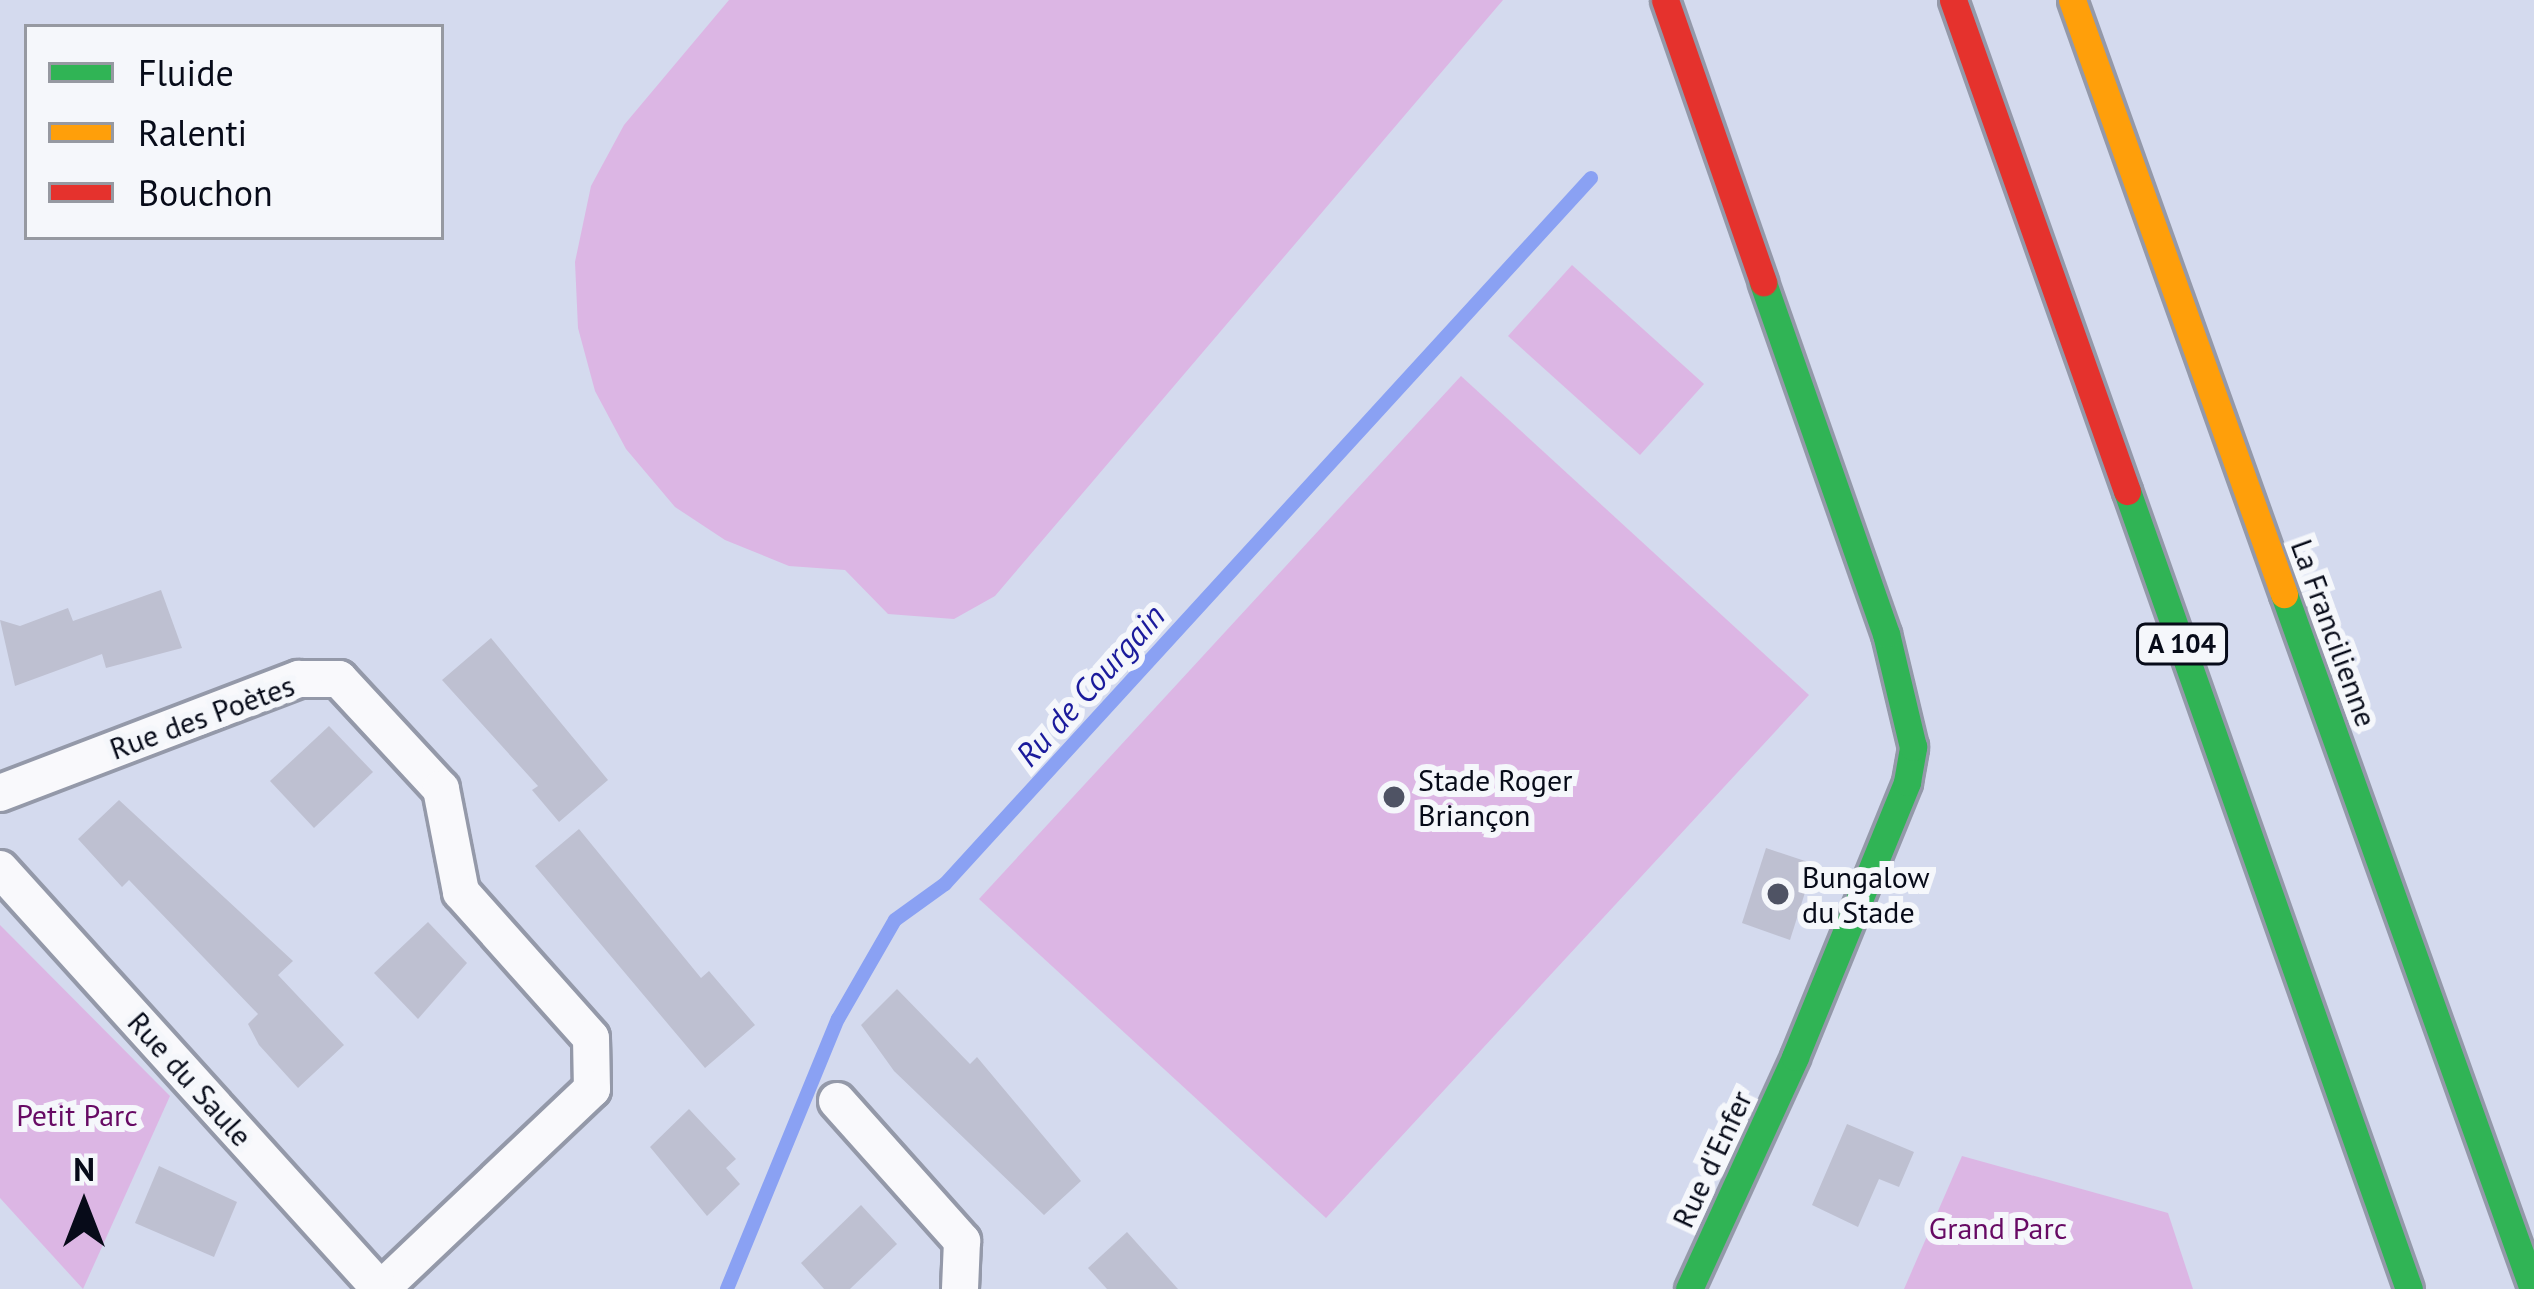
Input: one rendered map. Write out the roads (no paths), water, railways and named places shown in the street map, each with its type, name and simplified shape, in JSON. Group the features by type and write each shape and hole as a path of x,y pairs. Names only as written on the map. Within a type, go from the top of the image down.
{"main road":[{"name":"Rue d'Enfer","path":"1665,0 1909,709 1907,782 1795,1057 1689,1289"},
{"name":"A 104","path":"1953,0 2409,1289"},
{"name":"La Francilienne","path":"2072,0 2533,1289"}],"street":[{"name":"Rue des Poètes","path":"0,793 299,679 339,679 441,789 461,892 591,1038 592,1089 381,1289"},
{"name":"Rue du Saule","path":"0,869 381,1289"},
{"path":"837,1101 962,1241 960,1289"}],"waterway":[{"name":"Ru de Courgain","path":"727,1289 838,1019 895,920 945,884 1591,178"}],"place":[{"name":"Stade Roger Briançon","path":"1394,797"},
{"name":"Bungalow du Stade","path":"1778,894"}],"park label":[{"name":"Petit Parc","path":"77,1115"},
{"name":"Grand Parc","path":"1998,1228"}]}
